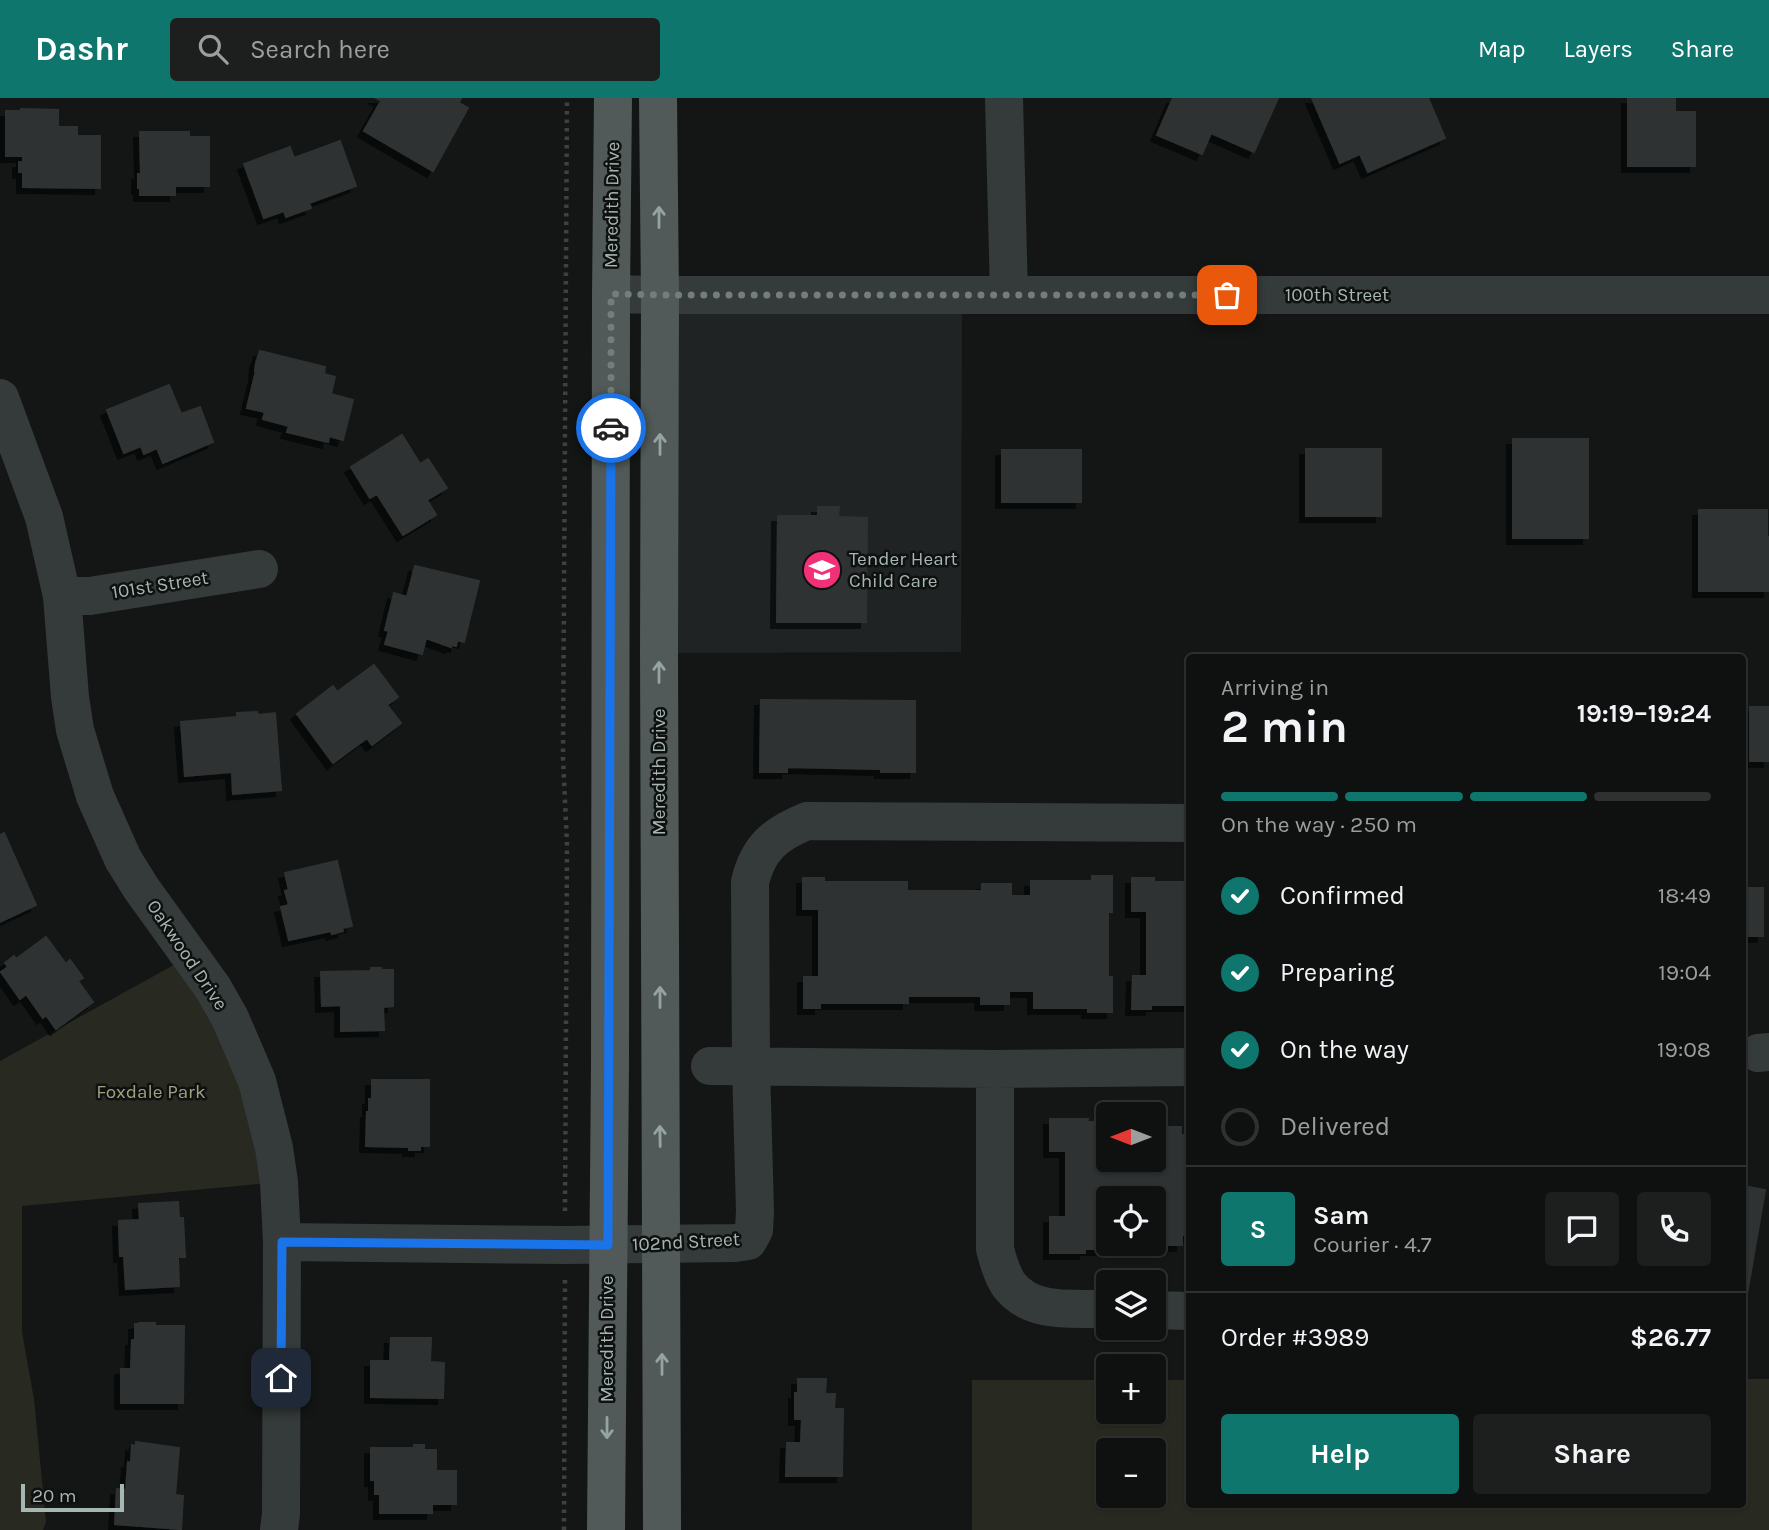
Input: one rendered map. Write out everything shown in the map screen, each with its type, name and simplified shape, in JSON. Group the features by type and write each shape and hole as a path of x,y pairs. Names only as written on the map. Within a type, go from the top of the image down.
{"main road":[{"name":"Meredith Drive","path":"606,1530 613,98"},
{"name":"Meredith Drive","path":"658,98 662,1530"}],"street":[{"path":"1004,98 1009,295"},
{"name":"100th Street","path":"611,294 1769,295"},
{"name":"Oakwood Drive","path":"0,398 44,517 62,596 74,719 95,796 123,859 213,988 230,1018 257,1081 274,1148 282,1242 279,1530"},
{"name":"101st Street","path":"62,596 90,596 259,569"},
{"path":"751,1066 750,882 761,854 771,841 787,829 807,821 1186,823"},
{"path":"710,1066 995,1069 1186,1067"},
{"name":"102nd Street","path":"282,1242 608,1245 748,1241 754,1230 755,1211 751,1066"},
{"path":"995,1069 995,1249 1001,1270 1009,1285 1022,1298 1043,1308 1096,1309"},
{"path":"1166,1310 1186,1311"}],"path":[{"path":"564,1530 567,844 563,758 567,98"}],"shaded area":[{"path":"660,295 962,295 961,652 659,653"}],"green space":[{"name":"Foxdale Park","path":"190,956 279,1182 22,1206 22,1332 34,1399 46,1522 43,1530 0,1530 0,1061"},
{"path":"1746,1379 1769,1379 1769,1530 972,1530 972,1380 1096,1380 1096,1424 1166,1424 1166,1380 1186,1380 1186,1508 1746,1508"}],"building":[{"path":"376,98 461,98 459,103 468,108 433,171 364,131 381,101"},
{"path":"1173,98 1278,98 1254,152 1211,133 1202,154 1157,135"},
{"path":"1312,98 1428,98 1445,138 1368,172 1360,154 1340,163"},
{"path":"1628,98 1675,98 1675,112 1695,112 1695,166 1628,166"},
{"path":"58,110 58,127 77,127 77,136 100,136 100,188 23,187 23,172 19,172 19,162 23,162 23,156 6,156 6,111"},
{"path":"140,132 189,132 189,137 209,137 209,186 175,186 175,195 140,195"},
{"path":"340,141 356,186 309,203 311,208 286,217 284,211 264,218 244,164 290,147 294,158"},
{"path":"260,351 325,367 324,374 335,377 331,394 353,400 343,440 329,436 328,442 287,432 289,426 263,419 265,412 247,408"},
{"path":"169,385 181,414 200,407 213,442 163,463 157,448 144,454 141,446 124,453 107,410"},
{"path":"402,435 420,464 428,459 447,488 427,500 436,515 403,535 377,494 370,498 351,467"},
{"path":"1513,439 1588,439 1588,538 1513,538"},
{"path":"1306,449 1381,449 1381,516 1306,516"},
{"path":"1002,450 1081,450 1081,502 1002,502"},
{"name":"Tender Heart Child Care","path":"818,507 839,507 838,517 867,518 866,622 777,622 778,516 818,516"},
{"path":"1699,510 1767,510 1769,591 1699,591"},
{"path":"415,566 479,581 464,642 457,640 456,646 451,647 426,638 422,654 385,644 389,631 385,630 394,593 407,597"},
{"path":"374,665 398,697 387,705 401,723 372,745 367,738 333,763 297,714 333,686 337,692"},
{"path":"761,700 915,701 915,772 787,767 787,772 760,772"},
{"path":"1750,707 1769,707 1769,761 1750,761"},
{"path":"257,712 258,715 275,713 281,790 233,794 232,772 185,776 181,722 237,717 237,713"},
{"path":"4,833 36,905 0,922 0,835"},
{"path":"337,861 352,926 332,934 331,931 289,940 281,907 289,905 285,891 289,890 285,873"},
{"path":"1092,876 1112,876 1112,912 1108,912 1108,977 1112,977 1112,1012 1088,1012 1088,1008 1034,1008 1034,991 1009,991 1009,1004 981,1004 981,996 908,996 908,1003 820,1003 820,1008 804,1008 804,977 819,977 819,909 803,909 803,878 824,878 824,882 907,882 907,891 982,891 982,884 1011,884 1011,896 1031,896 1031,881 1092,881"},
{"path":"1132,878 1154,878 1154,882 1186,882 1186,1005 1151,1005 1151,1009 1132,1009 1133,976 1147,976 1147,911 1132,911"},
{"path":"1746,888 1763,888 1763,936 1746,936"},
{"path":"46,937 66,964 70,960 83,978 78,981 93,1002 56,1029 46,1015 43,1018 26,994 20,999 1,972 8,967 5,963 14,956 16,959"},
{"path":"371,968 393,970 393,1006 383,1007 384,1030 341,1031 341,1005 322,1006 321,972 371,971"},
{"path":"372,1080 429,1080 429,1146 420,1146 420,1150 409,1150 409,1147 366,1146"},
{"path":"1050,1119 1088,1119 1087,1122 1096,1122 1096,1172 1166,1172 1166,1127 1181,1127 1181,1135 1186,1135 1186,1235 1182,1235 1182,1245 1166,1245 1166,1186 1096,1186 1096,1249 1085,1249 1085,1253 1050,1253 1050,1217 1066,1217 1066,1151 1050,1151"},
{"path":"1746,1187 1765,1190 1746,1294"},
{"path":"178,1202 179,1218 183,1218 185,1257 178,1257 179,1286 126,1289 124,1256 120,1256 119,1221 140,1220 139,1204"},
{"path":"135,1324 184,1326 183,1403 121,1403 121,1369 131,1369 132,1340 135,1340"},
{"path":"391,1338 431,1338 430,1362 444,1363 443,1398 371,1397 371,1361 390,1361"},
{"path":"798,1379 826,1379 825,1394 835,1394 834,1409 843,1409 842,1476 786,1476 787,1443 801,1443 802,1419 795,1419"},
{"path":"136,1442 179,1448 175,1495 183,1496 181,1529 115,1524 117,1489 126,1490 128,1462 131,1463 132,1445 136,1446"},
{"path":"414,1445 424,1445 424,1450 436,1450 436,1471 456,1471 456,1504 432,1504 432,1513 380,1513 380,1494 375,1494 375,1480 371,1480 371,1448 414,1448"}],"way so far":[{"path":"611,428 611,294 1227,295"}],"place":[{"name":"Tender Heart Child Care","path":"822,570"}],"route":[{"path":"281,1378 282,1242 608,1245 611,428"}]}
